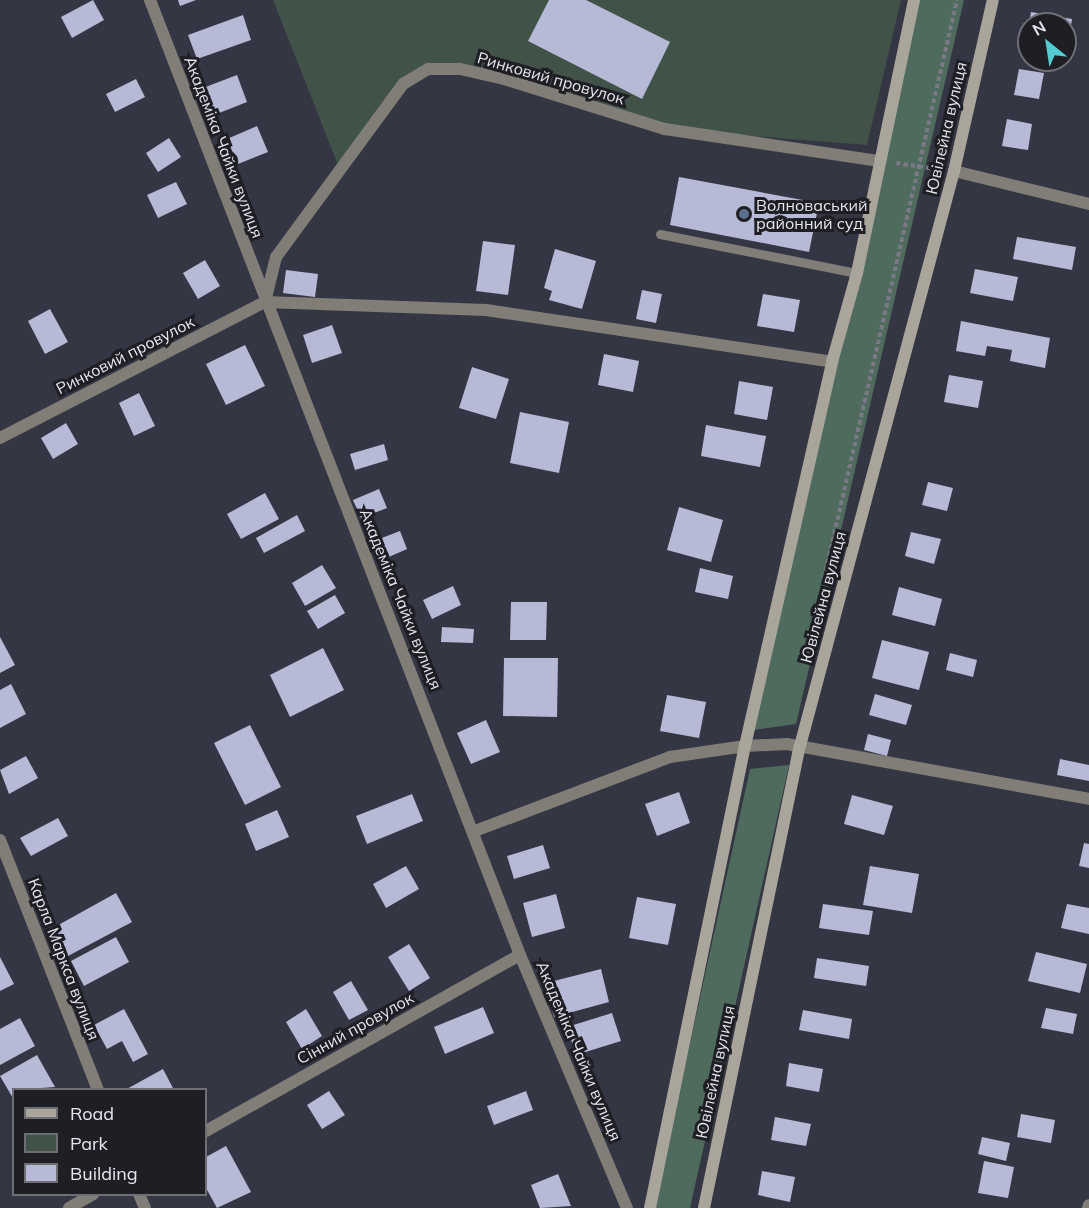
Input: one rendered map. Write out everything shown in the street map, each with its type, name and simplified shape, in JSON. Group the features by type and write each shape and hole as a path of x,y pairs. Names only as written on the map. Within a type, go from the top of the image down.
{"street":[{"name":"Академіка Чайки вулиця","path":"150,0 265,302 475,831 520,955 627,1208"},
{"path":"650,1208 745,746 832,363 856,273 914,0"},
{"name":"Ювілейна вулиця","path":"704,1208 800,747 954,171 993,0"},
{"name":"Ринковий провулок","path":"265,302 276,257 403,84 428,69 460,69 504,79 665,129 880,161"},
{"path":"954,171 1089,204"},
{"name":"Ринковий провулок","path":"0,438 265,302 486,310 832,363"},
{"path":"475,831 670,757 745,746 800,747 1089,799"},
{"name":"Карла Маркса вулиця","path":"0,840 98,1088"},
{"name":"Сінний провулок","path":"207,1130 520,955"},
{"path":"69,1208 90,1196"}],"lane":[{"path":"660,234 856,273"}],"path":[{"path":"880,161 954,171"}],"green space":[{"path":"273,0 901,0 867,145 665,129 504,79 428,69 403,84 340,170"},
{"path":"917,0 964,0 796,724 754,730"},
{"path":"789,765 690,1208 654,1208 750,769"}],"building":[{"path":"93,0 104,20 72,38 61,17"},
{"path":"178,0 196,0 180,6"},
{"path":"549,0 586,0 670,42 642,99 528,41"},
{"path":"243,15 251,40 197,59 188,35"},
{"path":"1018,72 1044,73 1039,99 1014,95"},
{"path":"237,75 247,102 214,115 203,88"},
{"path":"136,79 145,97 115,112 106,94"},
{"path":"1007,119 1032,124 1028,150 1002,146"},
{"path":"257,126 268,152 238,164 227,139"},
{"path":"169,138 181,157 158,172 146,153"},
{"name":"Волноваський районний суд","path":"679,177 819,203 809,252 670,225"},
{"path":"176,182 187,204 158,218 147,195"},
{"path":"1017,237 1076,247 1072,270 1013,259"},
{"path":"483,241 515,245 508,295 476,291"},
{"path":"555,249 596,261 582,309 549,300 552,291 544,288"},
{"path":"205,260 220,286 198,299 183,273"},
{"path":"975,269 1018,277 1013,301 970,293"},
{"path":"286,270 318,274 315,297 283,293"},
{"path":"642,290 662,294 656,323 636,319"},
{"path":"763,294 800,300 794,332 757,326"},
{"path":"50,309 68,342 45,354 28,321"},
{"path":"961,321 1050,338 1045,368 1010,361 1012,350 987,346 985,356 956,351"},
{"path":"332,325 342,353 312,363 303,335"},
{"path":"245,345 265,386 226,405 206,364"},
{"path":"604,354 639,361 633,392 598,385"},
{"path":"472,367 509,379 496,419 459,408"},
{"path":"949,375 983,381 978,408 944,402"},
{"path":"739,381 773,387 767,420 734,414"},
{"path":"139,393 155,426 134,436 119,403"},
{"path":"520,412 569,422 559,473 510,463"},
{"path":"66,423 78,444 53,459 41,438"},
{"path":"706,425 766,436 760,467 701,456"},
{"path":"384,444 388,460 355,470 350,454"},
{"path":"928,482 953,488 947,511 922,505"},
{"path":"379,489 387,508 361,518 353,500"},
{"path":"265,493 279,519 241,539 227,514"},
{"path":"679,507 723,520 711,562 667,550"},
{"path":"297,515 305,531 264,553 256,538"},
{"path":"400,531 407,549 382,560 374,541"},
{"path":"911,532 941,539 934,564 905,556"},
{"path":"322,565 336,588 305,606 292,583"},
{"path":"700,568 733,576 728,599 695,592"},
{"path":"453,586 461,605 432,619 423,600"},
{"path":"899,587 942,599 935,626 892,615"},
{"path":"335,595 345,613 318,629 307,611"},
{"path":"511,602 547,602 546,640 510,640"},
{"path":"442,627 474,629 473,643 441,642"},
{"path":"0,637 15,665 0,673"},
{"path":"882,640 929,652 919,690 872,678"},
{"path":"323,648 344,690 290,717 270,675"},
{"path":"950,653 977,660 973,677 946,670"},
{"path":"504,658 558,658 557,717 503,716"},
{"path":"11,684 26,714 0,728 0,690"},
{"path":"875,694 912,705 906,725 869,715"},
{"path":"667,695 706,702 699,738 660,731"},
{"path":"486,720 500,752 471,764 457,733"},
{"path":"250,725 281,787 245,805 214,743"},
{"path":"868,734 891,740 887,756 864,750"},
{"path":"26,756 38,778 9,794 0,770"},
{"path":"1060,759 1089,765 1089,781 1057,775"},
{"path":"679,792 690,823 657,836 645,804"},
{"path":"412,794 423,821 367,844 356,816"},
{"path":"852,795 893,806 884,835 844,824"},
{"path":"277,810 289,837 256,851 245,824"},
{"path":"58,818 68,836 31,856 20,838"},
{"path":"1084,843 1089,844 1089,868 1079,866"},
{"path":"543,845 550,868 514,879 507,856"},
{"path":"406,866 419,889 386,908 373,884"},
{"path":"870,866 919,874 912,913 863,905"},
{"path":"116,893 132,922 68,956 53,928"},
{"path":"556,894 565,928 532,937 523,903"},
{"path":"637,897 676,904 668,945 629,938"},
{"path":"823,904 873,911 869,935 819,928"},
{"path":"1067,904 1089,908 1089,934 1061,928"},
{"path":"116,937 129,962 84,986 71,961"},
{"path":"409,944 430,978 409,991 388,957"},
{"path":"1036,952 1087,964 1080,993 1028,981"},
{"path":"0,957 14,984 0,991"},
{"path":"817,958 869,966 866,986 814,978"},
{"path":"601,969 609,1002 554,1017 546,983"},
{"path":"351,981 368,1010 349,1020 333,992"},
{"path":"483,1007 494,1033 445,1054 434,1027"},
{"path":"1046,1008 1077,1014 1073,1034 1041,1028"},
{"path":"124,1009 148,1054 133,1062 122,1041 107,1049 94,1025"},
{"path":"306,1009 322,1036 302,1049 286,1022"},
{"path":"803,1010 852,1019 849,1039 799,1030"},
{"path":"612,1013 621,1041 576,1055 567,1027"},
{"path":"20,1018 35,1046 0,1065 0,1029"},
{"path":"37,1055 55,1087 12,1088 12,1097 0,1076"},
{"path":"789,1063 823,1069 819,1092 786,1086"},
{"path":"163,1069 173,1088 129,1088"},
{"path":"329,1091 345,1115 322,1129 307,1105"},
{"path":"526,1091 533,1110 494,1125 487,1106"},
{"path":"1021,1114 1055,1120 1051,1143 1017,1137"},
{"path":"775,1117 811,1124 806,1146 771,1140"},
{"path":"982,1137 1010,1143 1006,1161 978,1154"},
{"path":"226,1146 251,1192 217,1208 207,1190 207,1156"},
{"path":"984,1161 1014,1167 1008,1198 978,1193"},
{"path":"762,1171 795,1177 790,1202 758,1195"},
{"path":"558,1174 571,1206 540,1208 531,1185"}],"place":[{"name":"Волноваський районний суд","path":"744,214"}]}
